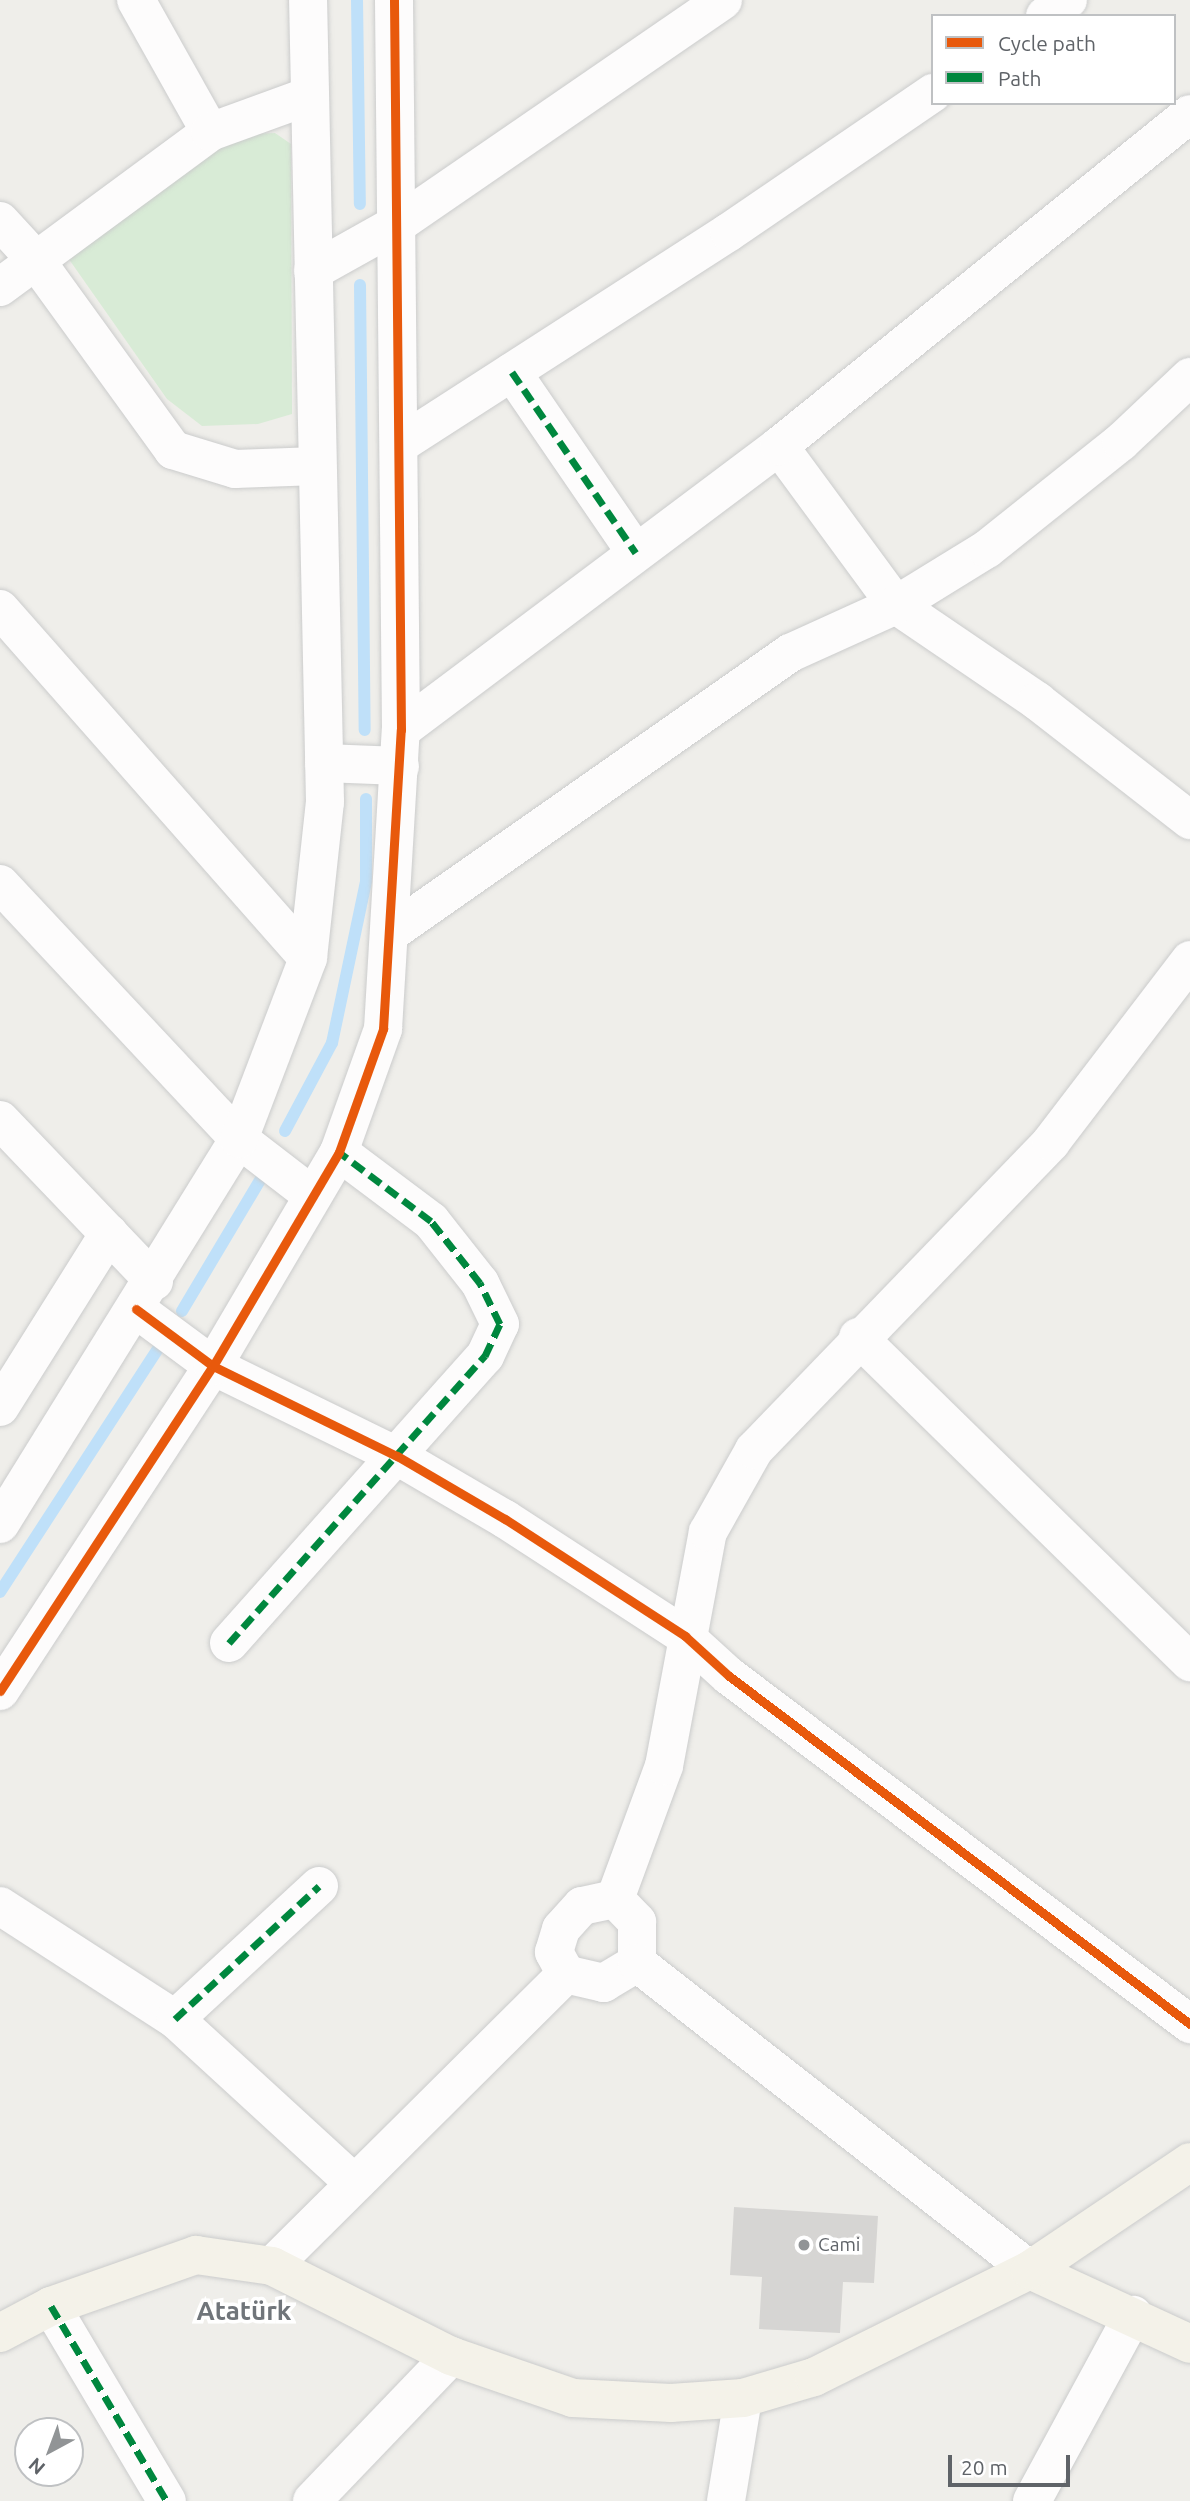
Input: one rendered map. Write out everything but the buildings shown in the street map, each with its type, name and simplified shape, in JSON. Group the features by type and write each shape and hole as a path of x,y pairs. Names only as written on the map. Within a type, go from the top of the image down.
{"main road":[{"path":"0,2333 51,2306 196,2255 272,2266 451,2356 573,2398 671,2403 743,2398 814,2377 1030,2270 1190,2162"},
{"path":"1030,2270 1133,2315 1190,2344"}],"street":[{"path":"136,0 210,132"},
{"path":"0,1524 239,1139 308,958 325,802 308,0"},
{"path":"0,1691 213,1366 339,1152 383,1029 393,931 400,748 399,223 394,0"},
{"path":"313,271 399,223 723,0"},
{"path":"1048,14 1068,0"},
{"path":"400,444 729,232 931,94"},
{"path":"0,287 34,258 210,132 309,96"},
{"path":"324,763 400,748 636,553 779,446 1190,114"},
{"path":"0,221 34,258 173,450 234,469 317,466"},
{"path":"512,372 636,553"},
{"path":"393,931 790,653 896,605 987,549 1121,442 1190,377"},
{"path":"779,446 896,605 1037,701 1190,820"},
{"path":"0,609 308,958"},
{"path":"0,884 239,1139 313,1196"},
{"path":"615,1899 664,1766 685,1636 708,1532 754,1450 858,1337 1051,1142 1190,960"},
{"path":"0,1120 109,1233 145,1294 213,1366 397,1456 505,1519 685,1636 729,1676 1190,2024"},
{"path":"229,1643 485,1356 500,1324 480,1283 430,1221 339,1152"},
{"path":"0,1407 109,1233"},
{"path":"858,1337 1190,1662"},
{"path":"174,2019 319,1886"},
{"path":"615,1899 637,1922 637,1963"},
{"path":"615,1899 582,1906 561,1929 554,1952 566,1974 604,1983 637,1963"},
{"path":"0,1906 174,2019 354,2183"},
{"path":"637,1963 1030,2270"},
{"path":"272,2266 566,1974"},
{"path":"51,2306 167,2501"},
{"path":"1032,2501 1133,2315"},
{"path":"312,2501 451,2356"},
{"path":"726,2501 743,2398"}],"green space":[{"path":"275,133 291,144 292,414 258,424 202,426 167,399 66,255 195,162 245,134"}],"waterway":[{"path":"357,0 360,204"},
{"path":"360,285 365,730"},
{"path":"285,1131 332,1043 366,881 366,799"},
{"path":"182,1311 263,1175"},
{"path":"0,1592 160,1346"}],"marked path":[{"path":"512,372 636,553"},
{"path":"229,1643 485,1356 500,1324 480,1283 431,1221 339,1152"},
{"path":"175,2019 319,1886"},
{"path":"51,2306 167,2501"}],"cycle path":[{"path":"0,1691 213,1366 339,1152 383,1029 401,730 394,0"},
{"path":"136,1309 213,1366 397,1456 505,1519 685,1636 729,1676 1190,2024"}],"place":[{"name":"Cami","path":"804,2245"}],"district":[{"name":"Atatürk","path":"244,2311"}]}
